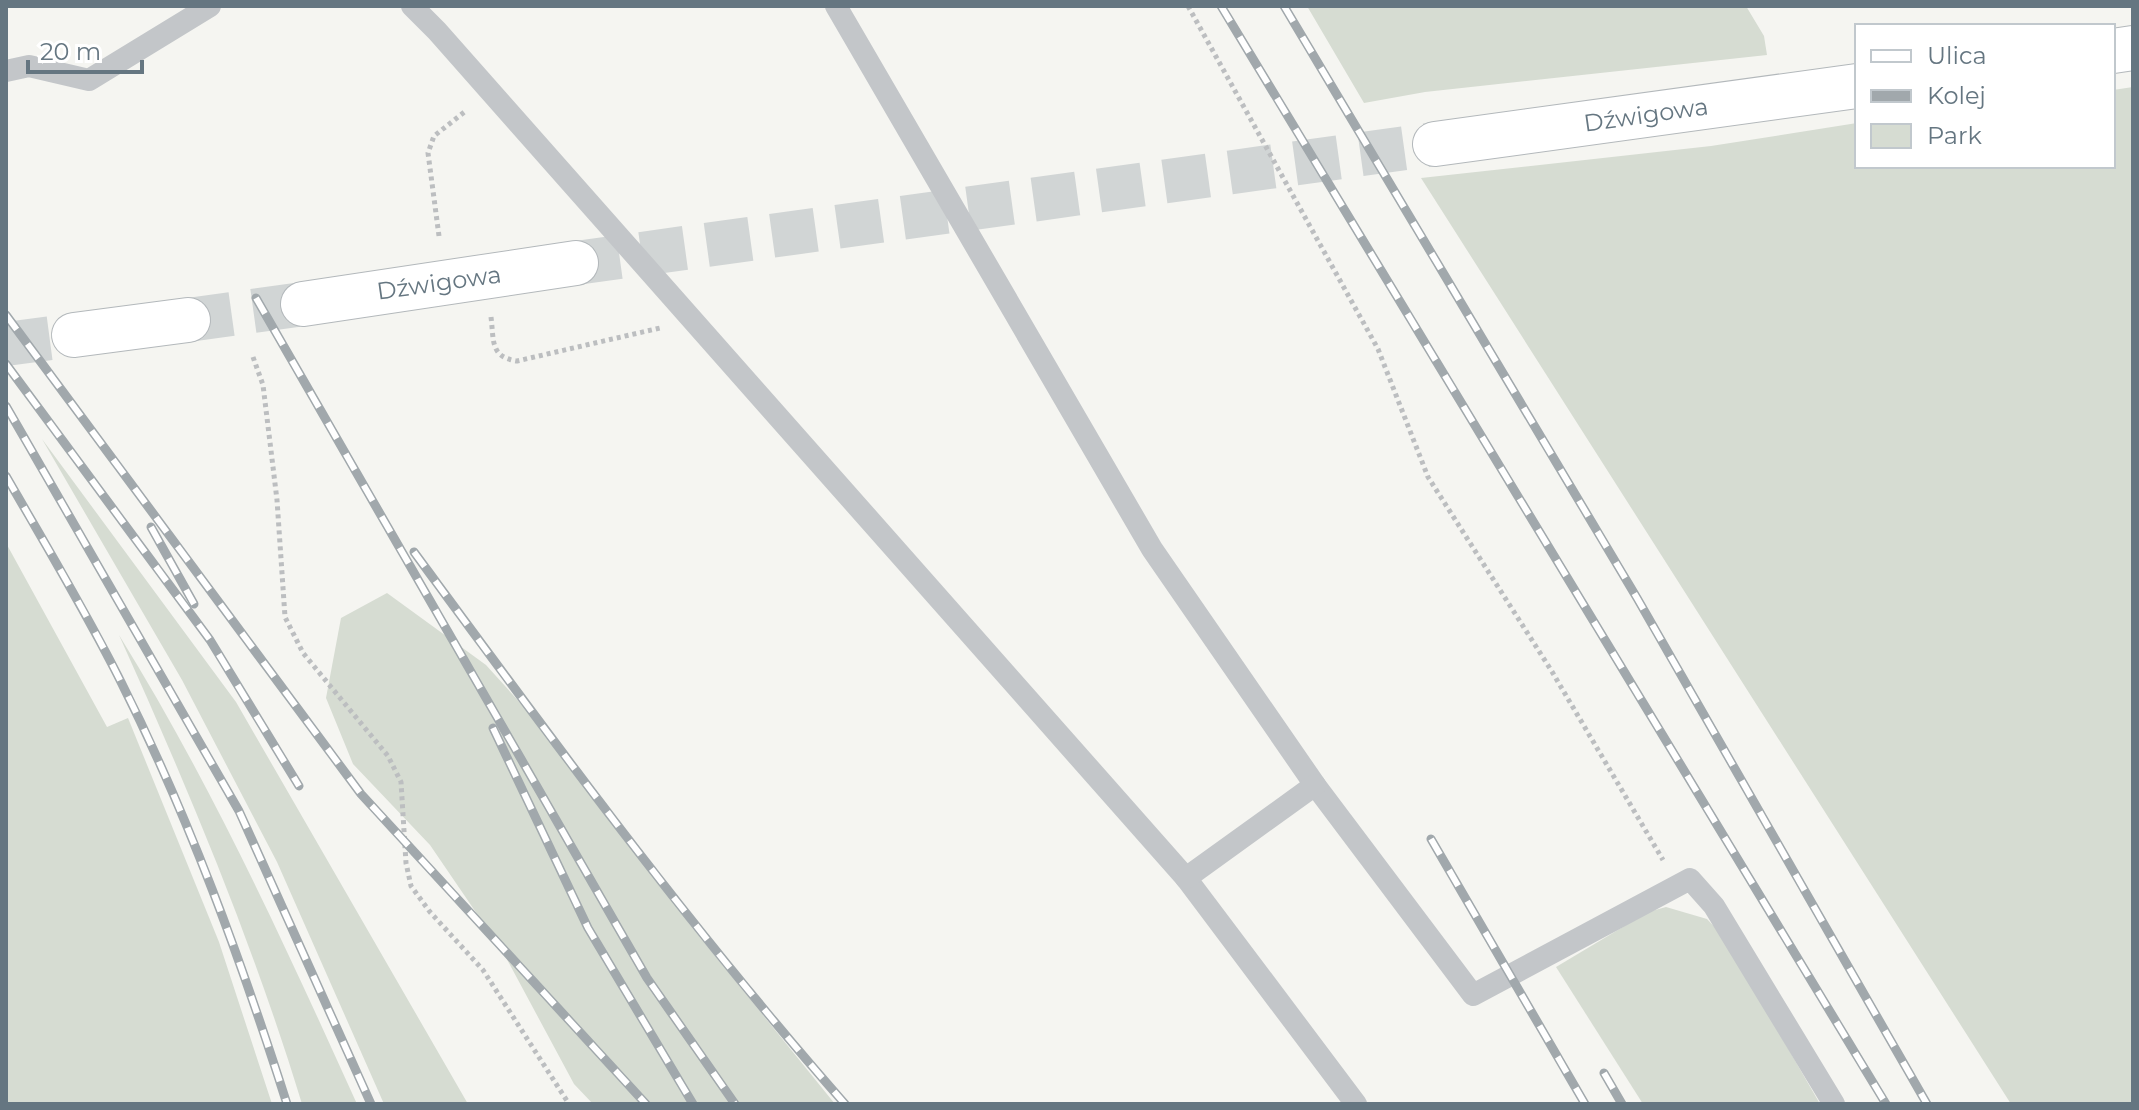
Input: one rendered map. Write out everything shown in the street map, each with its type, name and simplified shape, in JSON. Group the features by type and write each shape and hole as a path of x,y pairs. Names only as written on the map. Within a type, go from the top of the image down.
{"main road":[{"name":"Dźwigowa","path":"1435,144 1855,86"},
{"name":"Dźwigowa","path":"303,304 576,263"},
{"path":"74,335 188,320"}],"lane":[{"path":"6,71 29,66 89,80 210,6"},
{"path":"412,6 1186,878 1356,1104"},
{"path":"836,6 1152,549 1315,785 1473,995 1690,879 1700,887 1834,1104"},
{"path":"1186,878 1315,785"}],"path":[{"path":"1188,6 1378,349 1428,477 1551,670 1678,885"},
{"path":"439,236 428,153 434,136 490,91"},
{"path":"489,308 496,351 503,359 517,361 693,321"},
{"path":"253,357 265,399 285,617 303,653 388,756 401,782 406,863 411,886 430,912 483,970 569,1104"}],"green space":[{"path":"1307,6 1746,6 1764,36 1767,55 1425,92 1364,103"},
{"path":"2133,87 2133,1104 2011,1104 1421,178 1711,146 1855,123 1855,168 2115,168 2115,90"},
{"path":"42,439 236,702 468,1104 384,1104 277,862 182,680"},
{"path":"6,543 107,727 128,718 219,942 272,1104 6,1104"},
{"path":"387,593 486,665 560,747 620,823 690,925 835,1104 593,1104 574,1084 503,952 430,845 353,764 326,698 341,618"},
{"path":"119,635 216,807 357,1104 302,1104 218,866"},
{"path":"1666,907 1707,919 1724,937 1820,1104 1643,1104 1556,967 1648,912"}],"tunnel":[{"path":"576,263 1435,144"},
{"path":"188,320 303,304"},
{"path":"6,344 74,335"}],"railway":[{"path":"1221,6 1886,1104"},
{"path":"1284,6 1637,598 1927,1104"},
{"path":"256,298 647,978 735,1104"},
{"path":"6,315 361,794 646,1104"},
{"path":"6,364 210,640 299,786"},
{"path":"6,406 239,811 371,1104"},
{"path":"6,476 108,656 146,733 232,943 287,1104"},
{"path":"151,527 194,604"},
{"path":"414,552 677,902 845,1104"},
{"path":"493,728 588,928 693,1104"},
{"path":"1431,839 1585,1104"},
{"path":"1604,1073 1622,1104"}]}
